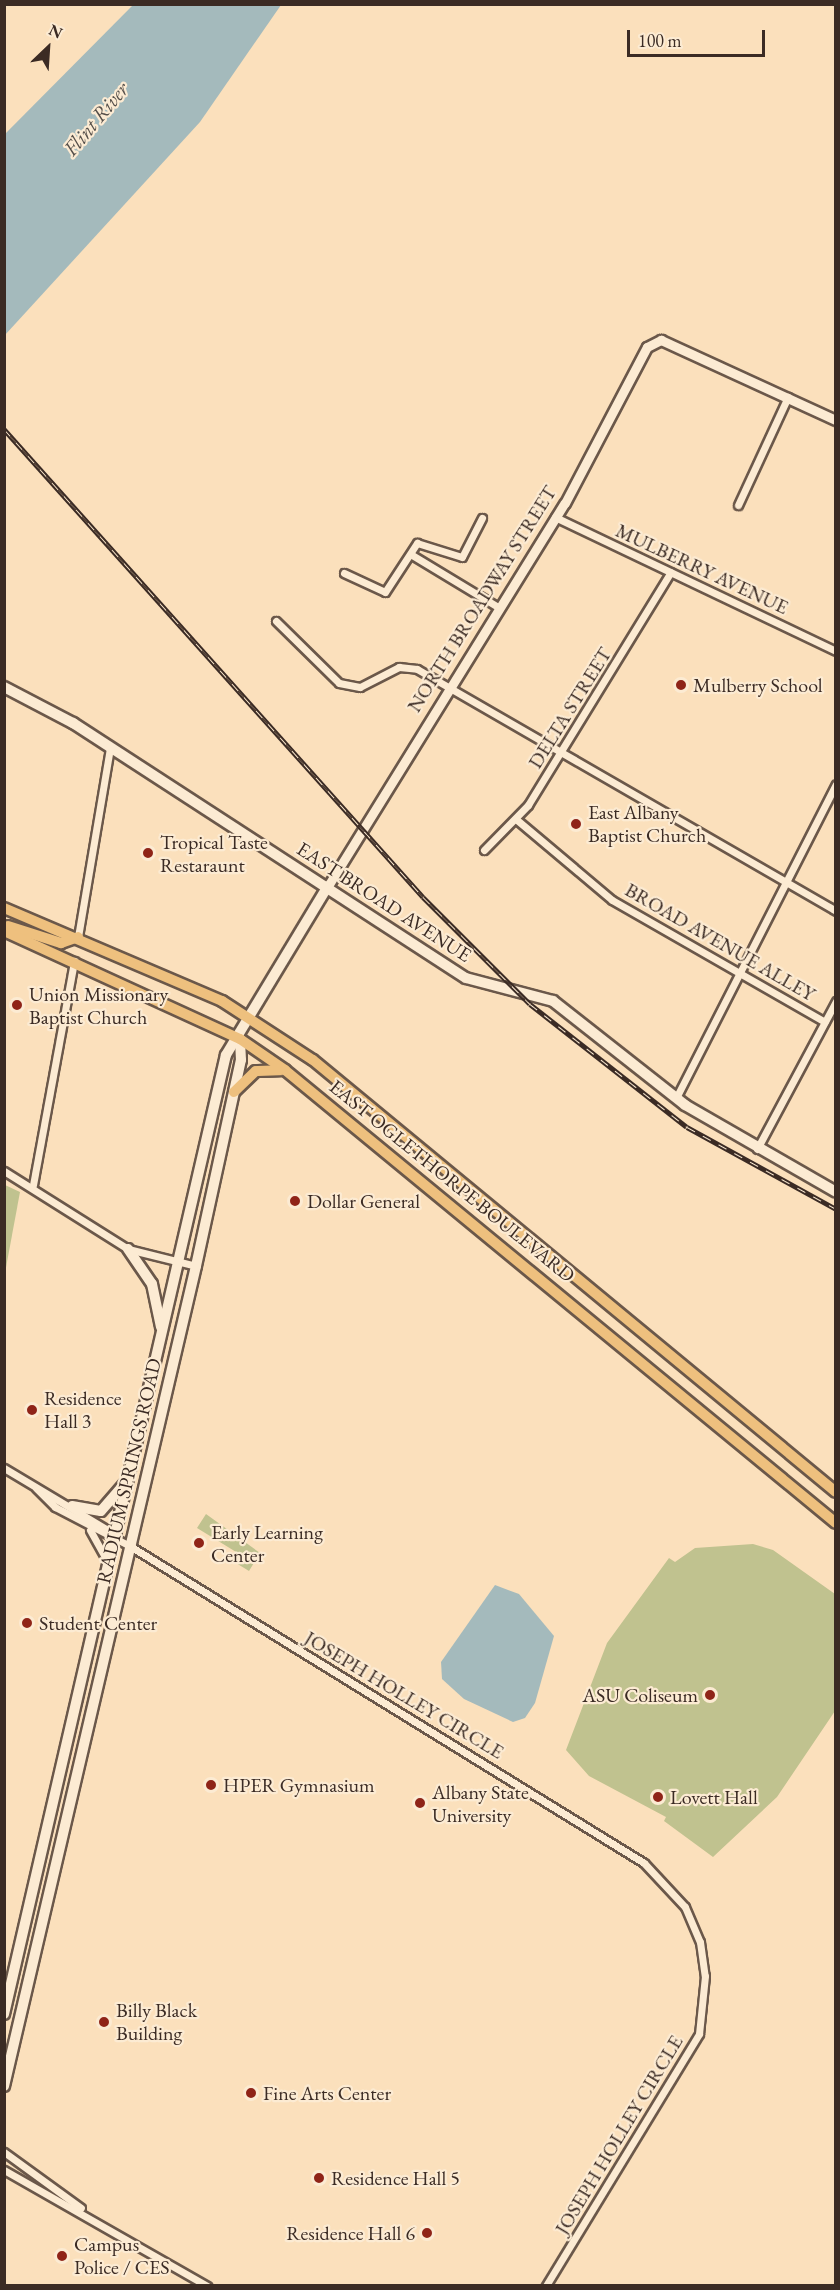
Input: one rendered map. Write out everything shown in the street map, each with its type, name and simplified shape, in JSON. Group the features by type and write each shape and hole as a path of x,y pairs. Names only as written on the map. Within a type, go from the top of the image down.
{"main road":[{"name":"EAST BROAD AVENUE","path":"4,687 110,747 328,886 466,978 554,1001 676,1098 757,1149 836,1192"},
{"name":"RADIUM SPRINGS ROAD","path":"4,2086 196,1266 234,1092 240,1039 249,1018 328,886"},
{"name":"EAST OGLETHORPE BOULEVARD","path":"4,908 78,937 249,1018 336,1079 836,1492"},
{"path":"4,925 61,943 78,937"},
{"name":"EAST OGLETHORPE BOULEVARD","path":"4,931 240,1039 285,1071 836,1523"},
{"name":"RADIUM SPRINGS ROAD","path":"4,2014 226,1055 240,1039"},
{"path":"234,1092 255,1071 285,1071"},
{"path":"128,1249 152,1284 162,1332"},
{"path":"72,1506 101,1511 129,1477"}],"street":[{"name":"NORTH BROADWAY STREET","path":"328,886 448,687 555,517 647,347 667,343 788,397"},
{"path":"738,505 788,397 836,420"},
{"name":"MULBERRY AVENUE","path":"555,517 836,651"},
{"path":"344,573 385,592 412,555 417,543 462,556 482,518"},
{"path":"412,555 498,607"},
{"name":"DELTA STREET","path":"484,850 517,820 561,756 670,572"},
{"path":"276,621 339,683 369,685 408,667 448,687 561,756 836,911"},
{"path":"78,937 110,747"},
{"path":"676,1098 836,784"},
{"name":"BROAD AVENUE ALLEY","path":"517,820 612,900 738,975 825,1022"},
{"path":"33,1185 74,962"},
{"path":"757,1149 836,1001"},
{"path":"4,1171 33,1185 128,1249 196,1266"},
{"path":"4,1468 36,1488 72,1506 116,1537"},
{"path":"36,1488 97,1536 109,1568"},
{"path":"83,1524 116,1537"},
{"name":"JOSEPH HOLLEY CIRCLE","path":"116,1537 644,1863 685,1907 700,1942 705,1976 699,2034 546,2286"},
{"path":"4,2152 110,2228"},
{"path":"4,2170 110,2228 207,2286"}],"green space":[{"path":"5,1185 20,1192 5,1273"},
{"path":"206,1514 260,1553 249,1571 236,1563 241,1555 197,1528"},
{"name":"ASU Coliseum","path":"753,1544 773,1550 835,1594 835,1711 777,1797 713,1857 664,1821 666,1817 589,1776 566,1750 607,1643 669,1558 675,1562 695,1548"}],"water":[{"name":"Flint River","path":"133,5 281,5 200,122 5,335 5,134"},
{"path":"495,1585 519,1594 554,1636 535,1703 525,1718 513,1722 464,1699 442,1679 441,1662"}],"railway":[{"path":"4,429 423,897 530,1004 687,1127 836,1209"}],"place":[{"name":"Mulberry School","path":"681,685"},
{"name":"East Albany Baptist Church","path":"576,824"},
{"name":"Tropical Taste Restaraunt","path":"148,853"},
{"name":"Union Missionary Baptist Church","path":"17,1005"},
{"name":"Dollar General","path":"295,1201"},
{"name":"Residence Hall 3","path":"32,1410"},
{"name":"Early Learning Center","path":"199,1543"},
{"name":"Student Center","path":"27,1623"},
{"name":"ASU Coliseum","path":"710,1695"},
{"name":"HPER Gymnasium","path":"211,1785"},
{"name":"Lovett Hall","path":"658,1797"},
{"name":"Albany State University","path":"420,1803"},
{"name":"Billy Black Building","path":"104,2022"},
{"name":"Fine Arts Center","path":"251,2093"},
{"name":"Residence Hall 5","path":"319,2178"},
{"name":"Residence Hall 6","path":"427,2233"},
{"name":"Campus Police / CES","path":"62,2256"}]}
